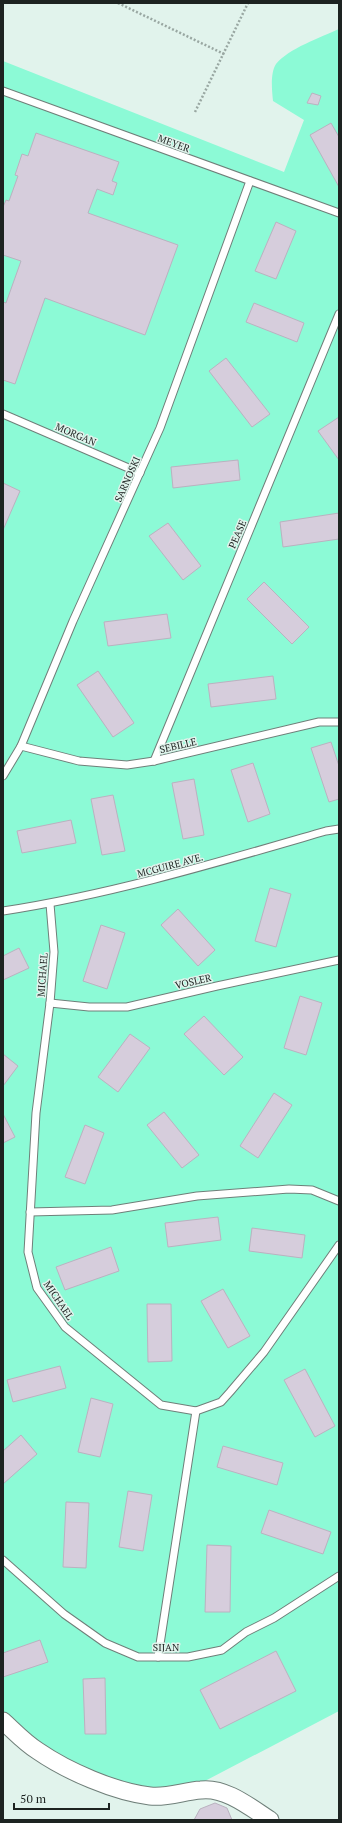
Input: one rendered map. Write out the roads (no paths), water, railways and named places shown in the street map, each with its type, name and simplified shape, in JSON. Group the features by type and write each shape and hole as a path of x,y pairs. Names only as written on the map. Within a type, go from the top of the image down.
{"street":[{"path":"3,1722 37,1750 62,1765 122,1790 139,1795 165,1797 204,1789 217,1791 270,1820"}],"lane":[{"name":"MEYER","path":"3,91 339,213"},
{"name":"SARNOSKI","path":"3,776 21,746 73,621 160,428 250,181"},
{"name":"PEASE","path":"154,761 339,314"},
{"name":"MORGAN","path":"3,414 140,473"},
{"name":"SEBILLE","path":"21,746 79,761 127,765 154,761 319,722 339,722"},
{"name":"MCGUIRE AVE.","path":"3,911 50,904 172,876 326,831 339,829"},
{"name":"MICHAEL","path":"50,904 54,952 50,1003 36,1113 28,1252 37,1288 65,1327 161,1405 196,1412"},
{"name":"VOSLER","path":"50,1003 89,1007 126,1007 339,960"},
{"path":"30,1212 112,1210 197,1196 289,1188 312,1190 339,1201"},
{"path":"158,1657 196,1412 221,1402 264,1352 339,1245"},
{"name":"SIJAN","path":"3,1560 64,1614 105,1643 138,1657 188,1657 222,1650 246,1632 274,1618 339,1576"}]}
